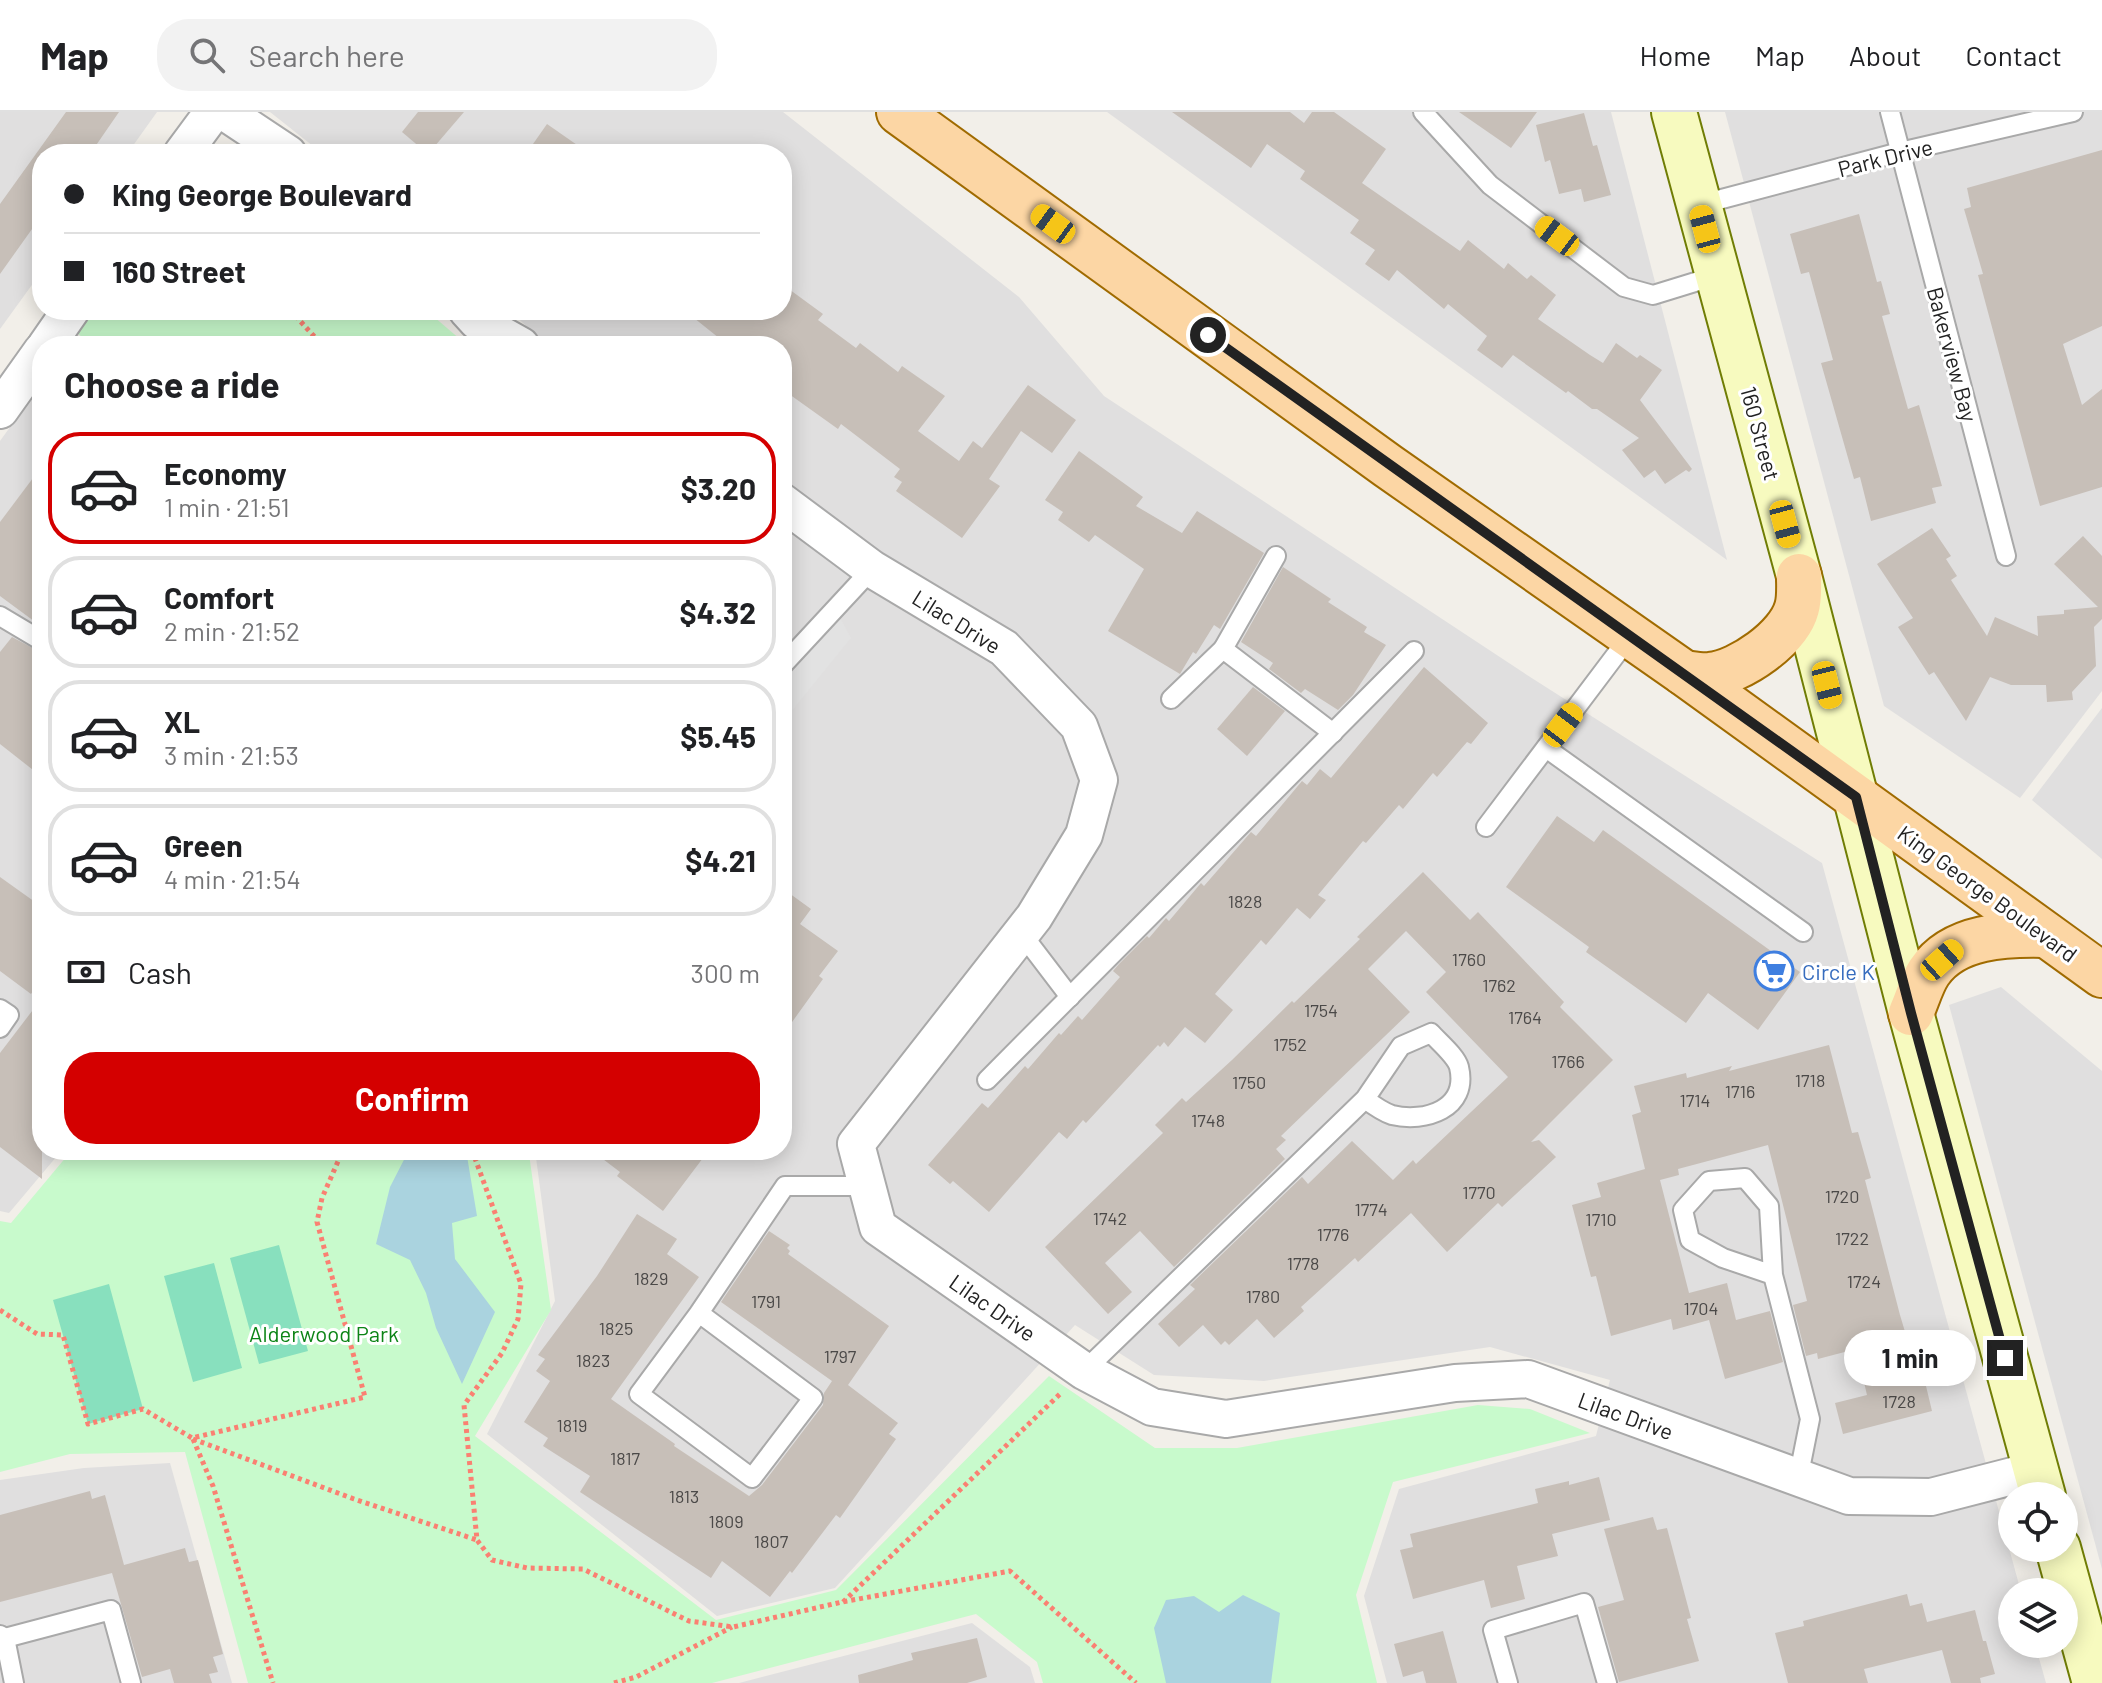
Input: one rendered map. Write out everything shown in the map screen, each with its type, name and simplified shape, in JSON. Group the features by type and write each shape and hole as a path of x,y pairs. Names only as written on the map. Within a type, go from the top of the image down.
{"main road":[{"name":"King George Boulevard","path":"899,112 1388,466 1684,673 2102,975"},
{"name":"160 Street","path":"1674,112 1799,576 1911,1013 2040,1482"},
{"path":"1684,673 1710,675 1737,667 1775,640 1784,632 1797,609 1799,576"},
{"path":"1911,1013 1930,971 1954,949 1990,937 2046,935"},
{"path":"2062,1562 2095,1683"}],"street":[{"path":"189,144 213,112"},
{"path":"225,112 273,144"},
{"path":"476,320 503,336"},
{"path":"0,410 32,365"},
{"name":"Lilac Drive","path":"792,509 872,569 1004,648 1079,726 1099,780 1084,835 1022,934 856,1144 878,1227 1072,1382 1152,1407 1226,1419 1455,1383 1528,1379 1849,1496 1931,1497 1998,1488"}],"lane":[{"path":"1423,112 1490,185 1624,287 1653,295 1718,275"},
{"name":"Bakerview Bay","path":"1890,112 2006,556"},
{"name":"Park Drive","path":"1699,205 1900,152 2073,112"},
{"path":"1171,699 1223,649 1276,556"},
{"path":"792,655 872,569"},
{"path":"0,616 32,635"},
{"path":"1486,827 1630,636"},
{"path":"1223,649 1333,733"},
{"path":"987,1080 1414,651"},
{"path":"1546,748 1803,932"},
{"path":"1022,934 1070,997"},
{"path":"0,1009 9,1015 0,1028"},
{"path":"1072,1382 1365,1099 1401,1046 1431,1033 1459,1065 1460,1089 1446,1109 1420,1119 1390,1114 1365,1099"},
{"path":"1773,1275 1723,1258 1690,1240 1683,1210 1709,1181 1745,1178 1769,1206 1773,1275 1810,1419 1798,1479"},
{"path":"699,1313 813,1398 752,1478 639,1394 699,1313 785,1186 867,1186"},
{"path":"1508,1683 1493,1630 1584,1603 1607,1683"},
{"path":"14,1683 3,1636 111,1610 131,1683"}],"path":[{"path":"299,320 314,336"},
{"path":"192,1438 365,1397 317,1222 322,1198 339,1160"},
{"path":"476,1160 521,1284 518,1319 502,1353 464,1405 477,1540 492,1560 527,1568 583,1569 689,1621 733,1627"},
{"path":"0,1310 37,1334 63,1335 88,1424 143,1409 192,1438 354,1499 477,1540"},
{"path":"842,1602 1072,1382"},
{"path":"192,1438 213,1486 273,1683"},
{"path":"614,1683 636,1677 733,1627 842,1602 1010,1571 1136,1683"}],"shaded area":[{"path":"0,112 157,112 134,144 32,144 32,285 0,329"},
{"path":"270,112 783,112 1019,297 1104,396 1527,675 1822,863 1998,1508 1998,1562 2013,1562 2017,1578 1998,1578 1998,1658 2039,1658 2046,1683 1387,1683 1364,1596 1399,1489 1596,1436 1610,1380 1490,1347 1264,1381 1154,1375 1075,1325 835,1588 717,1616 487,1434 555,1301 536,1160 792,1160 792,336 537,336 520,320 792,320 792,144 310,144"},
{"path":"1107,112 1611,112 1727,560"},
{"path":"1725,112 2102,112 2102,691 2020,798 1884,706"},
{"path":"32,397 32,1160 54,1160 9,1213 0,1211 0,441"},
{"path":"838,614 851,638 792,711 792,672"},
{"path":"2102,708 2102,859 2032,800"},
{"path":"2001,987 2102,1071 2102,1569 1949,1005"},
{"path":"170,1463 232,1683 0,1683 0,1480 84,1468"},
{"path":"972,1623 1030,1667 1035,1683 739,1683"}],"green space":[{"path":"83,320 438,320 456,336 81,336 75,331"},
{"name":"Alderwood Park","path":"64,1160 530,1160 551,1310 475,1436 716,1620 836,1590 1049,1376 1155,1448 1237,1448 1478,1405 1530,1409 1590,1433 1393,1482 1356,1595 1377,1683 1043,1683 1037,1662 976,1614 712,1683 248,1683 185,1452 70,1454 0,1472 0,1221 11,1223"},
{"path":"279,1245 308,1351 259,1364 230,1258"},
{"path":"214,1263 242,1368 193,1382 164,1276"},
{"path":"109,1284 143,1409 88,1424 53,1300"}],"water":[{"path":"404,1160 468,1160 477,1216 452,1223 455,1259 495,1312 462,1384 410,1260 376,1244 390,1187"},
{"path":"1243,1595 1280,1613 1271,1683 1166,1683 1154,1628 1166,1600 1194,1596 1219,1612"}],"building":[{"path":"66,112 119,112 97,144 43,144"},
{"path":"418,112 464,112 437,144 416,144 402,132"},
{"path":"1172,112 1290,112 1304,123 1312,112 1334,112 1386,149 1362,183 1460,251 1468,240 1504,269 1508,263 1527,279 1531,275 1556,295 1538,319 1590,355 1603,363 1616,343 1662,370 1640,400 1692,469 1665,484 1655,470 1644,478 1622,450 1639,438 1568,391 1566,393 1513,355 1502,368 1477,350 1487,336 1448,304 1444,309 1397,270 1389,281 1365,264 1375,250 1350,233 1359,220 1300,179 1305,171 1267,144 1251,168"},
{"path":"1459,112 1537,112 1511,148"},
{"path":"1584,113 1611,195 1584,202 1581,189 1559,194 1550,160 1545,162 1536,125"},
{"path":"547,124 576,144 533,144"},
{"path":"2102,150 2102,326 2063,344 2082,405 2102,389 2102,487 2040,506 1978,275 1983,274 1964,209 1971,207 1967,188"},
{"path":"32,159 32,229 0,274 0,204"},
{"path":"1859,214 1877,282 1881,281 1890,314 1882,316 1908,409 1919,405 1942,486 1932,488 1936,503 1871,521 1860,477 1854,479 1821,363 1833,360 1809,272 1801,274 1790,234"},
{"path":"792,291 823,314 818,320 856,348 860,343 898,372 902,366 945,396 918,431 959,461 973,441 982,448 1028,385 1076,420 1052,453 1021,431 989,479 1000,486 962,538 896,491 902,482 894,477 900,469 841,424 838,429 792,396 792,336 716,336 696,320 792,320"},
{"path":"1079,451 1143,497 1136,506 1182,533 1197,511 1264,553 1220,629 1214,625 1180,674 1108,631 1144,569 1095,535 1089,542 1058,520 1063,512 1045,500"},
{"path":"32,479 32,620 0,596 0,522"},
{"path":"1932,528 1951,556 1946,559 1957,576 1951,580 1987,636 1995,617 2038,636 2037,616 2098,607 2054,564 2083,536 2102,556 2102,619 2094,627 2096,666 2072,692 2073,700 2047,702 2046,685 2011,685 1990,677 1966,721 1934,672 1929,675 1898,627 1913,618 1877,564"},
{"path":"1283,567 1331,599 1328,602 1367,627 1364,632 1386,645 1353,695 1338,710 1305,689 1301,693 1269,669 1273,663 1241,642"},
{"path":"12,637 32,648 32,769 0,744 0,652"},
{"path":"1424,667 1488,723 1437,777 1433,773 1403,809 1399,805 1366,843 1363,841 1318,895 1326,900 1310,919 1297,908 1266,945 1261,940 1215,994 1233,1010 1205,1043 1185,1027 1168,1047 1164,1042 1160,1047 1158,1045 1086,1123 1083,1120 1067,1139 1059,1132 989,1212 953,1181 950,1184 928,1165 982,1103 988,1108 1059,1033 1061,1035 1078,1016 1082,1020 1120,977 1113,971 1119,964 1147,936 1149,938 1166,918 1169,921 1201,883 1204,886 1251,832 1256,836 1302,781 1307,785 1320,769 1331,778"},
{"path":"1253,687 1285,711 1247,756 1217,729"},
{"path":"1557,816 1594,842 1603,830 1800,972 1758,1030 1708,993 1686,1023 1586,952 1589,947 1506,887"},
{"path":"1423,872 1470,920 1478,912 1564,1002 1560,1007 1613,1060 1531,1142 1539,1140 1556,1157 1502,1207 1498,1203 1447,1252 1411,1213 1358,1262 1355,1258 1301,1307 1304,1311 1274,1338 1257,1319 1229,1345 1225,1341 1221,1345 1203,1325 1179,1347 1158,1324 1195,1289 1190,1285 1302,1177 1308,1184 1352,1141 1393,1180 1413,1160 1416,1164 1508,1077 1426,992 1446,972 1406,931 1368,969 1410,1012 1281,1136 1286,1140 1276,1149 1285,1159 1174,1267 1140,1231 1105,1263 1132,1292 1108,1314 1045,1247 1163,1133 1155,1125 1182,1098 1186,1102 1292,1001 1294,1003"},
{"path":"0,877 32,900 31,994 0,971"},
{"path":"792,895 811,909 800,924 838,951 819,976 823,979 792,1022"},
{"path":"32,1011 32,1160 42,1160 42,1179 0,1147 0,1053"},
{"path":"1829,1045 1852,1133 1858,1132 1871,1178 1865,1180 1900,1315 1914,1362 1920,1361 1932,1411 1843,1434 1835,1403 1867,1395 1856,1349 1818,1359 1817,1353 1806,1356 1793,1305 1807,1301 1768,1145 1678,1169 1679,1175 1660,1180 1689,1293 1727,1283 1736,1320 1770,1311 1783,1362 1725,1379 1709,1320 1673,1330 1671,1319 1611,1336 1596,1276 1591,1277 1572,1205 1601,1197 1597,1183 1645,1169 1632,1115 1641,1112 1634,1086 1686,1073 1687,1078 1732,1066 1729,1071"},
{"path":"604,1160 701,1160 663,1211 617,1176 620,1172"},
{"path":"637,1214 677,1239 667,1254 699,1277 611,1399 749,1496 762,1485 823,1405 824,1393 832,1381 721,1302 769,1231 790,1245 788,1254 889,1326 848,1385 898,1423 889,1434 896,1439 840,1518 836,1515 770,1597 722,1561 711,1578 580,1492 590,1476 543,1446 548,1438 524,1422 550,1381 536,1371 545,1359 538,1355 597,1276"},
{"path":"1599,1477 1610,1520 1552,1534 1558,1556 1517,1566 1525,1599 1491,1608 1484,1580 1413,1599 1400,1550 1413,1547 1410,1534 1538,1503 1535,1489"},
{"path":"90,1491 92,1499 105,1495 124,1565 185,1548 189,1562 198,1560 223,1654 213,1657 218,1672 209,1674 212,1683 174,1683 170,1669 142,1677 112,1573 0,1602 0,1515"},
{"path":"1653,1517 1657,1530 1667,1528 1699,1661 1619,1682 1598,1607 1624,1600 1604,1529"},
{"path":"1907,1594 1910,1606 1922,1603 1927,1622 1975,1610 1995,1674 1980,1678 1981,1683 1951,1683 1942,1650 1864,1669 1868,1683 1788,1683 1775,1633 1804,1626 1803,1621"},
{"path":"1443,1631 1457,1683 1426,1683 1423,1671 1403,1677 1394,1644"},
{"path":"977,1638 987,1677 967,1683 859,1683 858,1675 913,1660 911,1653"}],"place":[{"name":"Circle K","path":"1774,971"}],"route":[{"path":"1208,335 1856,797 2005,1358"}]}
